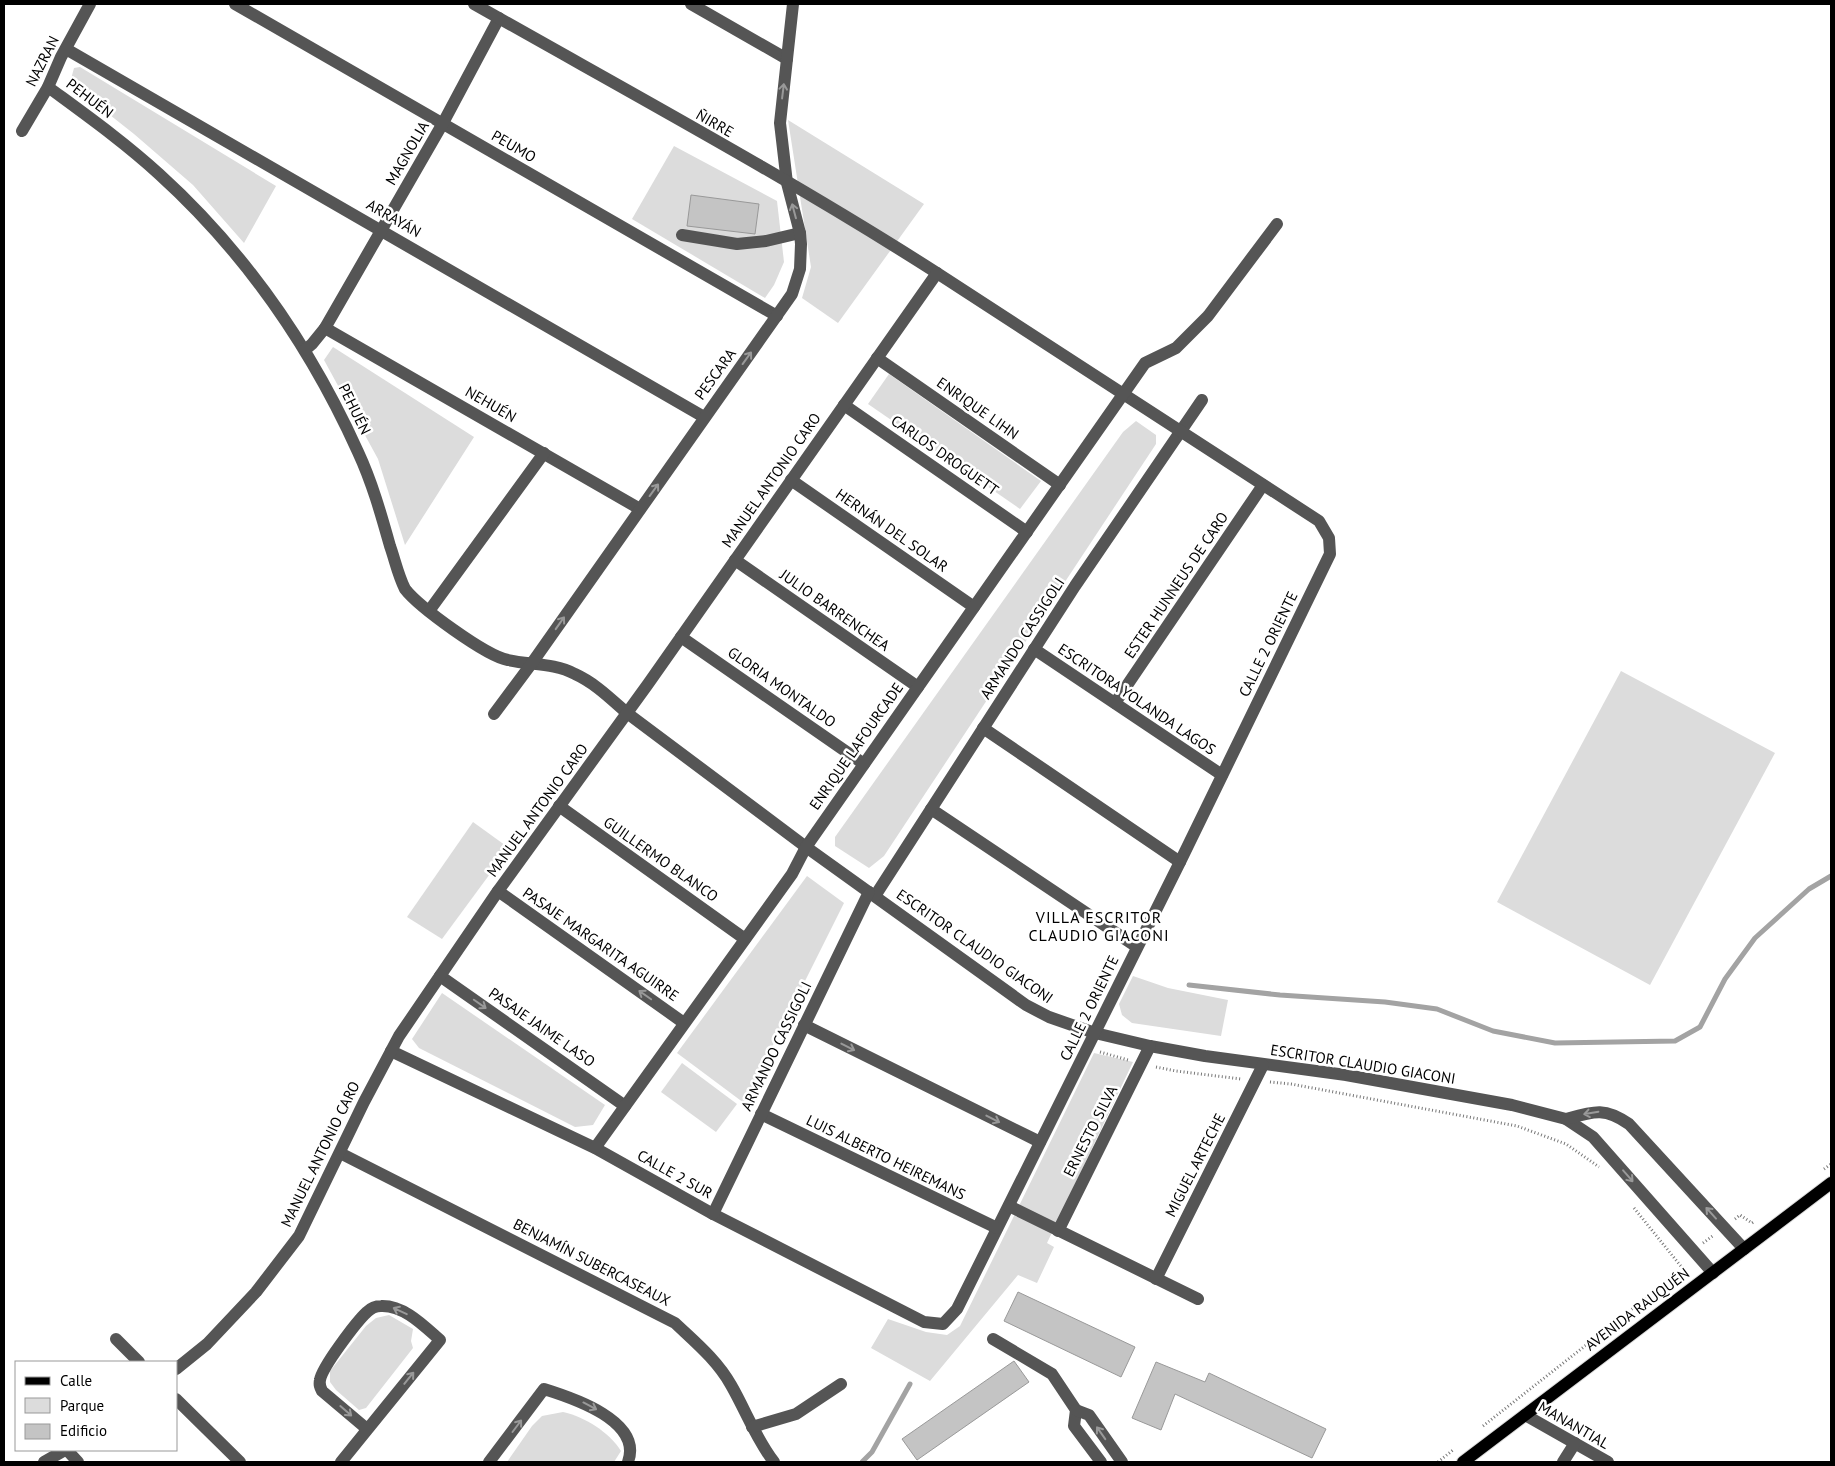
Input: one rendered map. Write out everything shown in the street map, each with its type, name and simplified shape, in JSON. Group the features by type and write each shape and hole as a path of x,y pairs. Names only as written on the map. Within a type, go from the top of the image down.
{"main road":[{"name":"AVENIDA RAUQUÉN","path":"1463,1462 1831,1183"}],"street":[{"name":"NAZRAN","path":"22,131 48,87 90,4"},
{"name":"PEUMO","path":"235,4 777,316"},
{"name":"ÑIRRE","path":"474,4 875,234 1319,521 1329,538"},
{"path":"691,4 787,59"},
{"name":"PESCARA","path":"494,714 792,294 802,257 800,232 787,183 780,123 793,4"},
{"name":"MAGNOLIA","path":"305,350 325,328 443,124 499,18"},
{"name":"ARRAYÁN","path":"66,49 704,417"},
{"name":"PEHUÉN","path":"48,87 124,144 157,172 204,218 248,268 283,315 333,398 359,454 378,506 401,581 411,596 490,654 509,661 559,668 576,674 602,691 627,713"},
{"name":"ENRIQUE LAFOURCADE","path":"594,1148 792,874 806,847 1145,363 1176,348 1208,316 1277,224"},
{"path":"682,235 737,244 766,241 800,232"},
{"name":"MANUEL ANTONIO CARO","path":"178,1367 206,1344 256,1292 299,1236 398,1036 937,273"},
{"name":"NEHUÉN","path":"325,328 640,509"},
{"name":"ENRIQUE LIHN","path":"877,358 1060,485"},
{"name":"ARMANDO CASSIGOLI","path":"713,1214 804,1025 872,894 931,809 1075,586 1202,400"},
{"name":"CARLOS DROGUETT","path":"844,405 1027,532"},
{"path":"429,611 544,454"},
{"name":"HERNÁN DEL SOLAR","path":"791,480 974,607"},
{"name":"ESTER HUNNEUS DE CARO","path":"1115,703 1263,485"},
{"name":"CALLE 2 ORIENTE","path":"943,1324 957,1309 1180,862 1330,554 1329,538"},
{"name":"JULIO BARRENCHEA","path":"735,560 918,687"},
{"name":"GLORIA MONTALDO","path":"681,637 864,764"},
{"name":"ESCRITORA YOLANDA LAGOS","path":"1034,649 1222,775"},
{"name":"ESCRITOR CLAUDIO GIACONI","path":"627,713 806,847 1026,1005 1049,1017 1095,1034 1150,1046 1263,1065 1346,1075 1512,1105 1566,1120 1593,1137 1712,1273"},
{"path":"983,728 1180,862"},
{"name":"GUILLERMO BLANCO","path":"559,806 745,939"},
{"path":"931,809 1137,947"},
{"name":"PASAJE MARGARITA AGUIRRE","path":"498,892 684,1023"},
{"name":"PASAJE JAIME LASO","path":"440,976 625,1106"},
{"path":"804,1025 1040,1142"},
{"name":"ERNESTO SILVA","path":"1058,1231 1150,1046"},
{"name":"CALLE 2 SUR","path":"391,1051 594,1148 713,1214 924,1322 943,1324"},
{"name":"MIGUEL ARTECHE","path":"1156,1279 1263,1065"},
{"name":"ESCRITOR CLAUDIO GIACONI","path":"1566,1120 1600,1112 1615,1114 1629,1124 1744,1249"},
{"name":"LUIS ALBERTO HEIREMANS","path":"761,1114 998,1228"},
{"name":"BENJAMÍN SUBERCASEAUX","path":"340,1153 675,1323 716,1364 730,1384 752,1427 774,1462"},
{"path":"1008,1206 1198,1299"},
{"path":"341,1462 440,1340 411,1316 389,1306 375,1307 363,1316 324,1369 319,1386 322,1391 367,1429"},
{"path":"116,1339 138,1361"},
{"path":"993,1339 1052,1374 1076,1410 1089,1415 1122,1462"},
{"path":"752,1427 796,1414 841,1384"},
{"path":"489,1462 544,1389 582,1402 598,1410 614,1423 630,1442 631,1448 628,1462"},
{"path":"178,1401 240,1462"},
{"path":"1076,1410 1074,1426 1101,1462"},
{"name":"MANANTIAL","path":"1525,1415 1608,1462"},
{"path":"1563,1462 1575,1443"},
{"path":"44,1462 64,1451"},
{"path":"67,1451 78,1462"}],"path":[{"path":"1088,1048 1115,1058 1176,1071 1291,1084 1517,1126 1566,1144 1605,1172"},
{"path":"1823,1170 1831,1164"},
{"path":"1629,1202 1696,1285"},
{"path":"1693,1251 1740,1216 1752,1223 1760,1217"},
{"path":"1476,1432 1683,1269"},
{"path":"1438,1462 1461,1444"}],"green space":[{"path":"80,67 276,186 244,243 193,185 134,134 72,85 71,79 74,68"},
{"path":"788,120 924,204 838,323 802,298 811,267"},
{"path":"674,146 777,201 784,262 774,285 765,298 632,219"},
{"path":"333,347 474,437 405,545 378,459 324,360"},
{"path":"889,374 1041,481 1020,509 868,404"},
{"path":"1136,421 1156,435 1156,444 884,856 869,868 835,846 835,837 1123,432"},
{"path":"1621,671 1775,753 1650,985 1497,902"},
{"path":"473,822 509,848 442,939 407,917"},
{"path":"807,876 844,903 744,1103 677,1053"},
{"path":"1133,976 1168,988 1228,1000 1221,1036 1132,1023 1122,1015 1119,1004"},
{"path":"442,993 605,1105 593,1125 575,1127 419,1048 412,1039"},
{"path":"1094,1053 1133,1062 1047,1243 1054,1247 1037,1283 1018,1275 930,1381 871,1348 888,1319 926,1332 947,1335 960,1326"},
{"path":"682,1063 737,1104 716,1132 661,1092"},
{"path":"389,1315 413,1329 411,1341 413,1348 366,1408 359,1410 336,1390 330,1382 330,1371 366,1326 376,1318"},
{"path":"563,1412 596,1426 610,1438 621,1451 614,1462 507,1462 532,1426 542,1416"}],"building":[{"path":"691,195 759,204 755,234 687,226"},
{"path":"1018,1292 1135,1347 1121,1377 1004,1321"},
{"path":"1014,1361 1029,1382 917,1460 902,1439"},
{"path":"1156,1362 1205,1382 1209,1373 1326,1429 1312,1458 1175,1394 1161,1430 1132,1418"}],"waterway":[{"path":"1189,985 1280,995 1385,1002 1437,1009 1493,1031 1555,1043 1675,1041 1700,1027 1725,979 1755,938 1809,889 1831,876"},
{"path":"862,1462 872,1452 910,1384"}],"district":[{"name":"VILLA ESCRITOR CLAUDIO GIACONI","path":"1099,926"}]}
